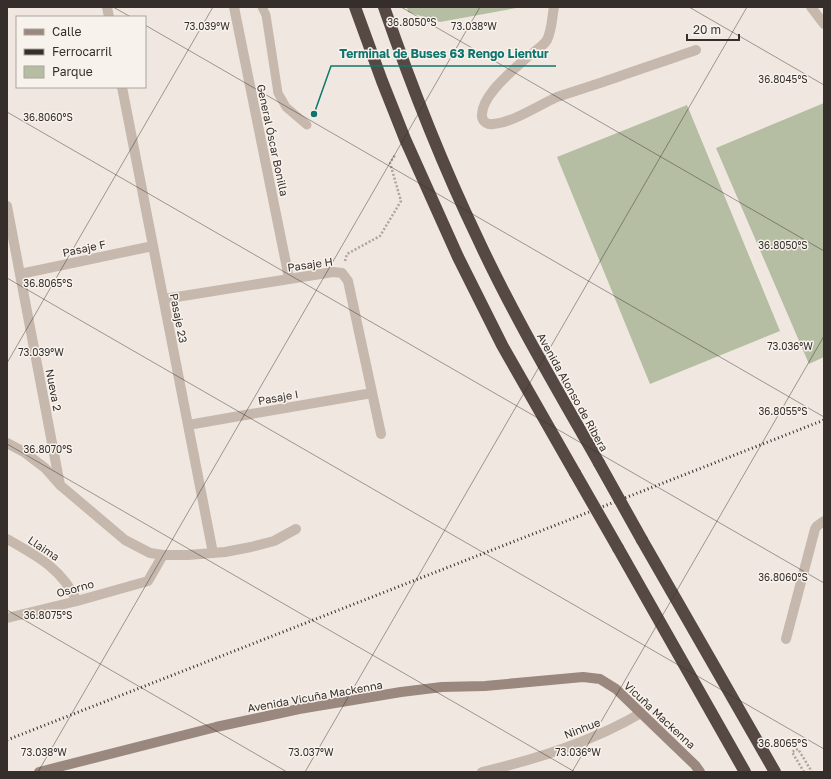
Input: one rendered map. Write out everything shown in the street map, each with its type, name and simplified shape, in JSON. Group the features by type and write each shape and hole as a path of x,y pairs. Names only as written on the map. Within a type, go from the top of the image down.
{"highway":[{"path":"355,7 405,139 458,257 502,346 745,772"},
{"name":"Avenida Alonso de Ribera","path":"384,7 425,119 450,179 477,237 525,332 775,772"}],"street":[{"name":"General Óscar Bonilla","path":"234,7 289,278"},
{"path":"554,7 550,32 547,39 524,59 492,91 483,106 482,119 484,122 498,124 510,120 557,98 696,50"},
{"path":"811,7 824,24"},
{"name":"Pasaje 23","path":"122,88 213,553"},
{"name":"Nueva 2","path":"7,206 60,484"},
{"name":"Pasaje F","path":"20,274 153,246"},
{"name":"Pasaje H","path":"164,299 289,278 333,272 342,273 348,281 381,434"},
{"name":"Pasaje I","path":"188,425 372,393"},
{"path":"7,443 24,452 45,468 60,484 125,540 150,553 163,555 225,552 274,541 296,529"},
{"path":"786,639 815,529 824,521"},
{"name":"Llaima","path":"7,539 47,563 66,582 77,601"},
{"name":"Osorno","path":"7,618 77,601 148,581 163,555"},
{"name":"Avenida Vicuña Mackenna","path":"39,772 216,727 299,709 442,687 485,686 583,677 600,679"},
{"name":"Vicuña Mackenna","path":"600,679 616,689 641,712 695,765 700,772"},
{"name":"Ninhue","path":"482,772 545,755 593,738 641,712"}],"lane":[{"path":"262,7 266,15 278,93 286,107 307,126"}],"path":[{"path":"342,273 348,254 380,236 401,202 390,163 395,155"},
{"path":"804,772 792,752 798,749 812,772"}],"green space":[{"path":"407,7 522,7 440,22 408,12"},
{"path":"824,103 824,357 809,364 716,148"},
{"path":"687,105 780,331 650,384 557,157"}],"railway":[{"path":"7,740 824,420"}],"place":[{"name":"Terminal de Buses 63 Rengo Lientur","path":"314,114"}]}
